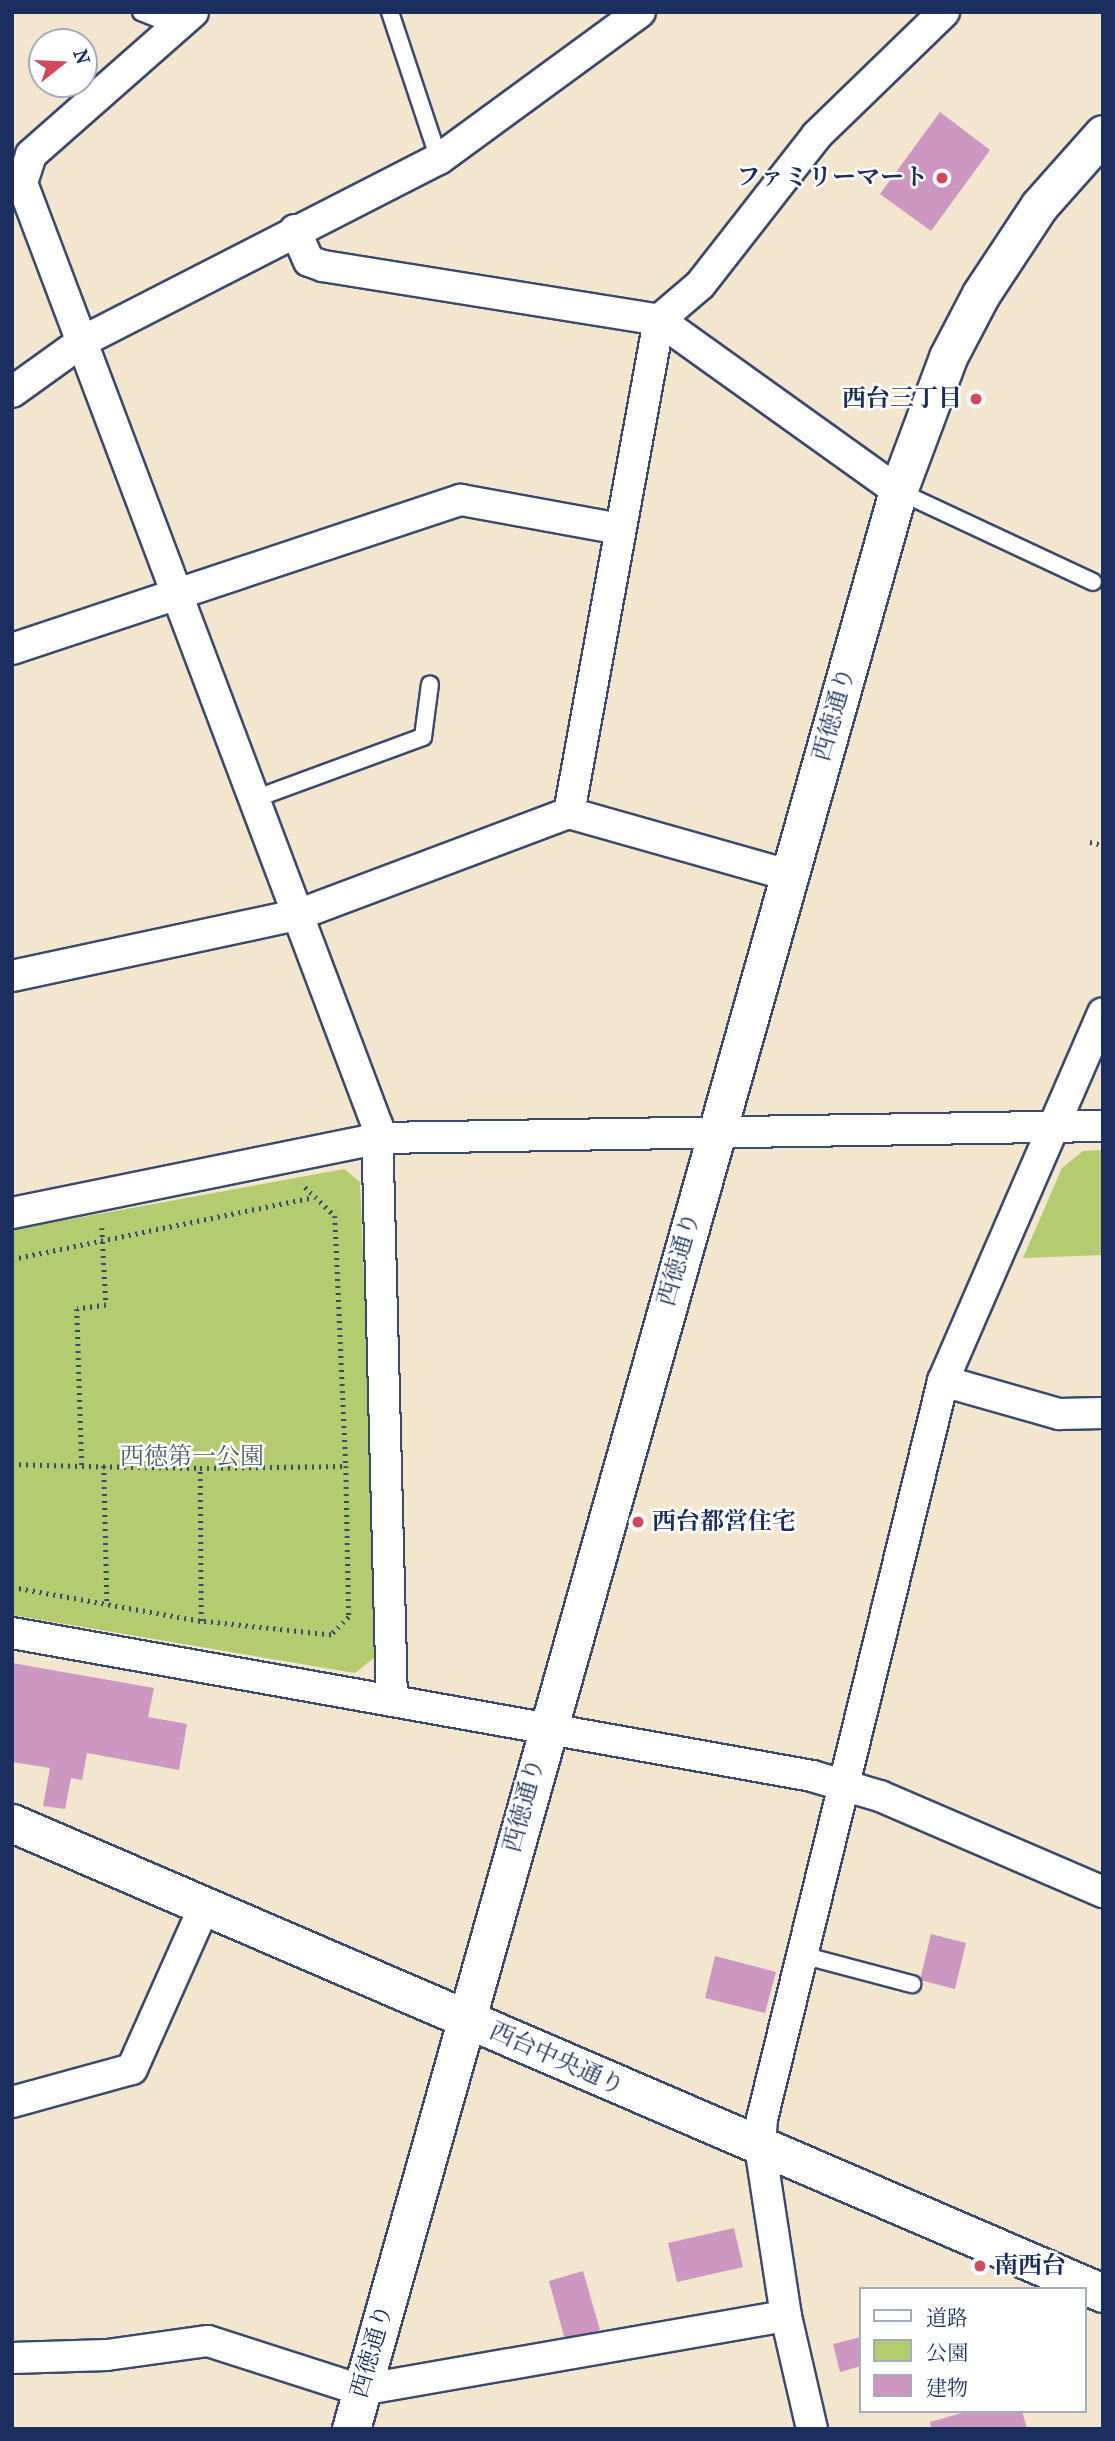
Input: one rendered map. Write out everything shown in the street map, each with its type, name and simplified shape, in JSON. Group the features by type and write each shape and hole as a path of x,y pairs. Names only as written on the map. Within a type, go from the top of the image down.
{"street":[{"path":"12,392 83,341 295,230 439,159 640,12"},
{"path":"569,813 659,320 700,285 817,135 944,12"},
{"path":"184,19 31,155 19,203 83,341 181,594 300,914 379,1138 392,1700"},
{"name":"西徳通り","path":"351,2429 467,2019 545,1726 898,491 947,357 981,294 1040,206 1103,134"},
{"path":"295,230 309,261 323,266 659,320 898,491"},
{"path":"12,649 461,500 620,529"},
{"path":"12,976 300,914 569,813 788,875"},
{"path":"812,2429 786,2316 760,2147 842,1784 943,1381 1103,1013"},
{"path":"12,1213 379,1138 1103,1126"},
{"path":"943,1381 1059,1414 1103,1413"},
{"path":"12,1633 545,1726 842,1784 1103,1892"},
{"name":"西台中央通り","path":"12,1823 1103,2293"},
{"path":"12,2102 132,2069 205,1905"},
{"path":"12,2358 107,2355 208,2341 361,2389 786,2316"}],"lane":[{"path":"141,12 184,19"},
{"path":"390,12 439,159"},
{"path":"898,491 1093,582"},
{"path":"257,799 423,737 430,684"},
{"path":"802,1955 912,1984"}],"path":[{"path":"1090,842 1103,845"},
{"path":"12,1587 201,1621 331,1635 349,1617 346,1466 335,1216 313,1197 296,1154"},
{"path":"12,1259 313,1197"},
{"path":"82,1466 77,1309 106,1305 104,1239"},
{"path":"12,1464 200,1468 346,1466"},
{"path":"104,1466 107,1603"},
{"path":"200,1468 201,1621"}],"green space":[{"path":"1103,1150 1103,1255 1023,1258 1062,1168 1083,1151"},
{"name":"西徳第一公園","path":"344,1169 360,1182 379,1654 355,1673 12,1615 12,1230"}],"building":[{"path":"940,112 990,150 931,231 880,194"},
{"path":"12,1663 154,1688 148,1717 187,1724 179,1770 87,1753 82,1780 71,1778 65,1809 43,1806 50,1768 12,1762"},
{"path":"931,1934 966,1943 955,1989 920,1980"},
{"path":"715,1956 776,1972 765,2013 705,1998"},
{"path":"734,2228 743,2267 677,2282 668,2243"},
{"path":"583,2271 600,2330 565,2340 549,2281"},
{"path":"860,2337 860,2366 840,2372 833,2344"},
{"path":"962,2413 1023,2413 1027,2429 931,2429 930,2422"}],"place":[{"name":"ファミリーマート","path":"942,178"},
{"name":"西台三丁目","path":"976,399"},
{"name":"西台都営住宅","path":"638,1522"},
{"name":"南西台","path":"980,2266"}]}
